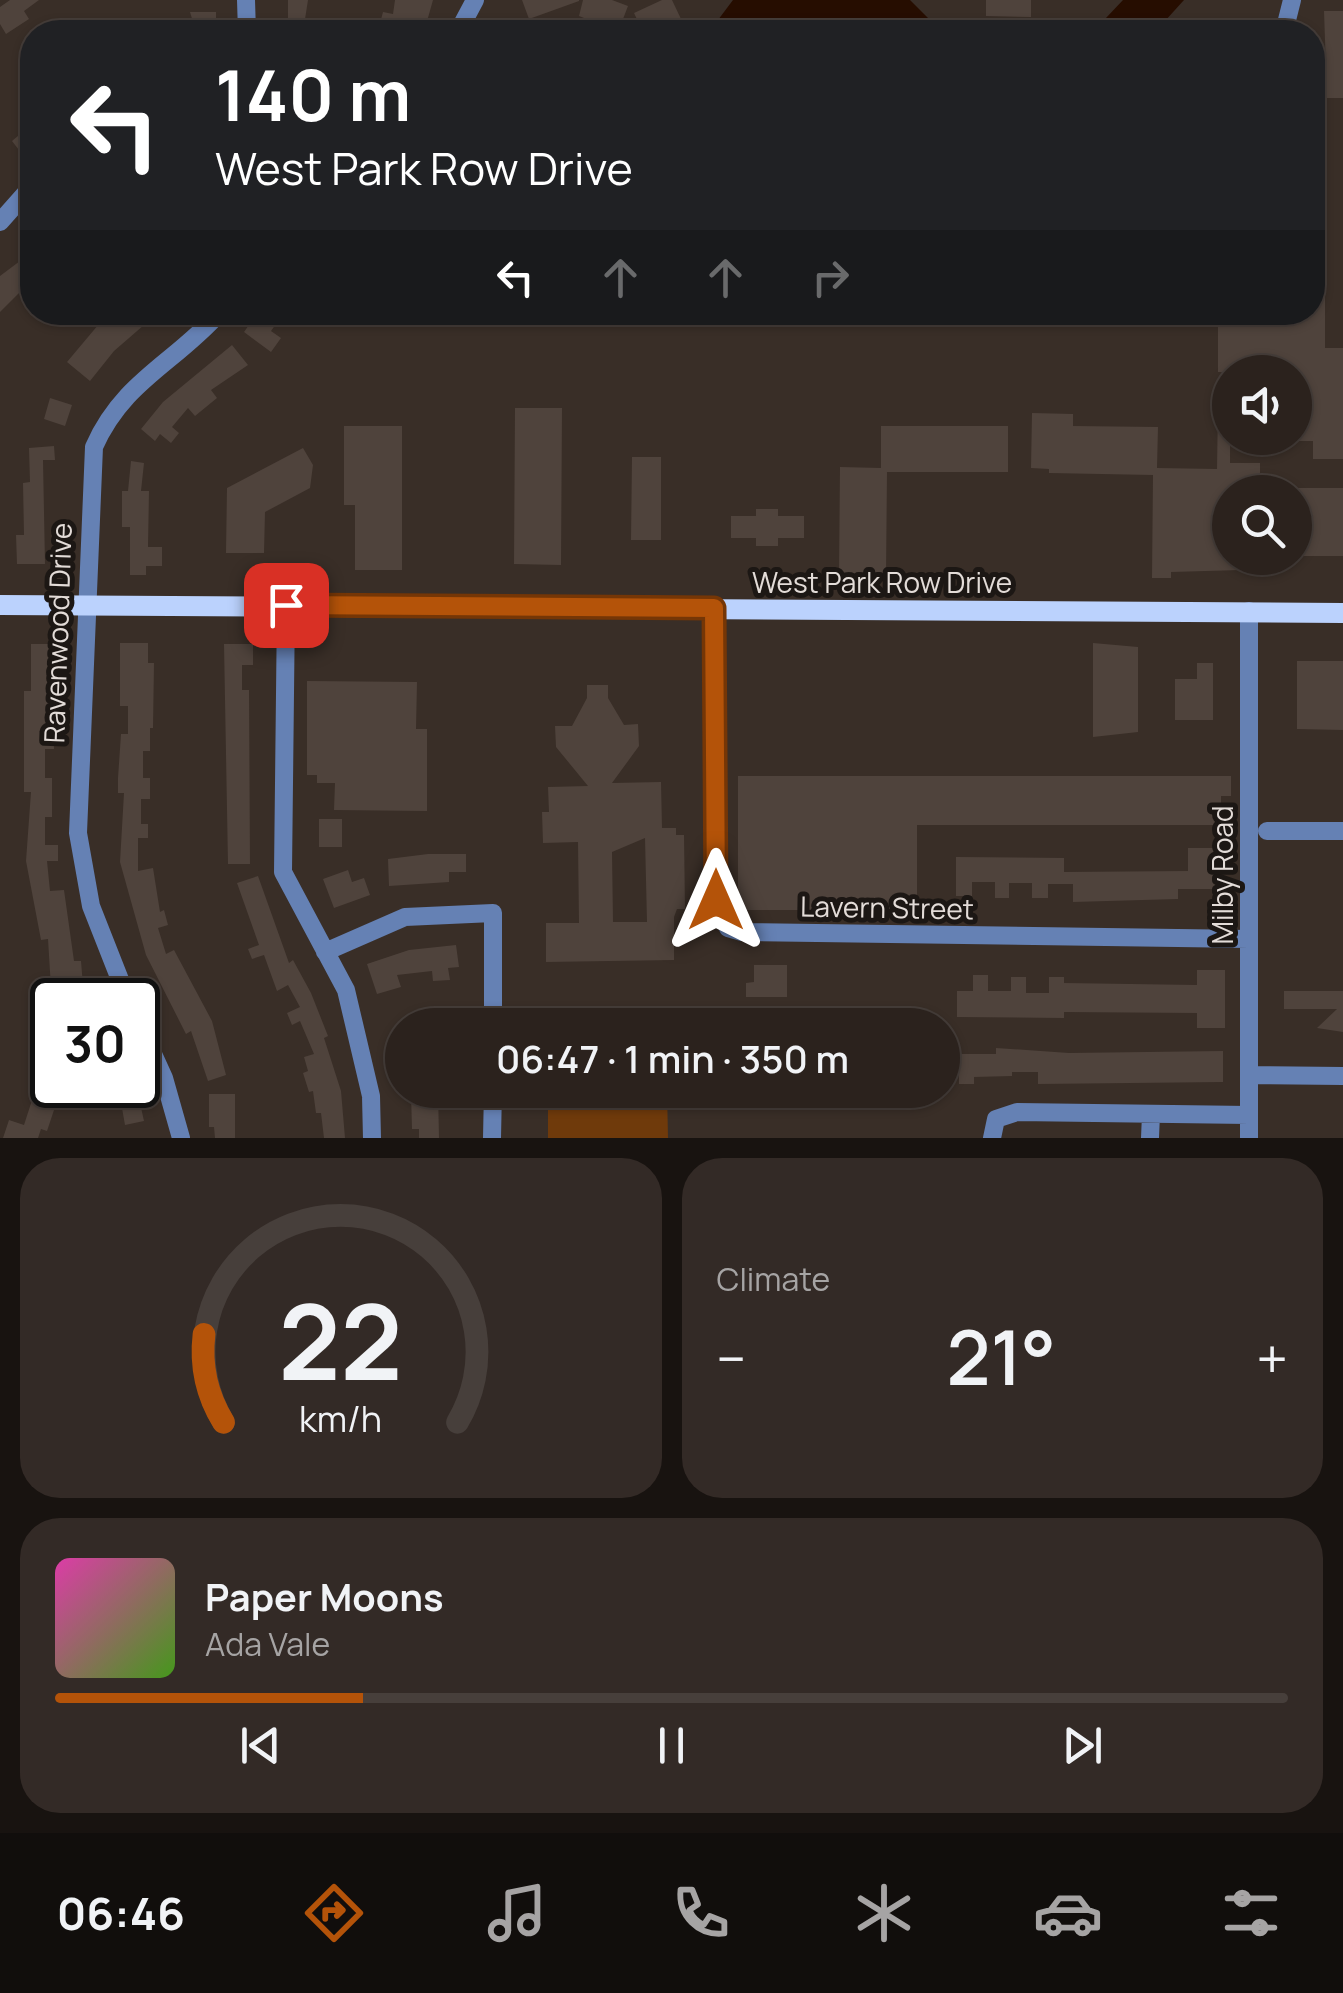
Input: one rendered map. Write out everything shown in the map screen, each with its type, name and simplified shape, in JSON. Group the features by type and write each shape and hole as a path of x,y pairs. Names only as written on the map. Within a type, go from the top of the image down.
{"main road":[{"name":"West Park Row Drive","path":"0,605 1343,613"}],"street":[{"path":"0,222 20,200"},
{"name":"Ravenwood Drive","path":"119,978 91,906 78,833 94,447 107,418 129,390 205,325"},
{"path":"286,605 283,872 346,990 362,1050 372,1138"},
{"name":"Lavern Street","path":"714,608 716,900 728,928 742,932 1249,939"},
{"name":"Milby Road","path":"1249,612 1249,1138"},
{"path":"1267,831 1343,831"},
{"path":"325,952 406,918 492,913 493,1008"},
{"path":"160,1069 181,1138"},
{"path":"1249,1075 1343,1076"},
{"path":"492,1138 493,1108"},
{"path":"992,1138 996,1119 1006,1114 1249,1115"},
{"path":"1150,1114 1150,1138"}],"shaded area":[{"path":"733,0 910,0 931,20 718,20"},
{"path":"1123,0 1184,0 1166,20 1102,20"},
{"path":"548,1108 667,1108 668,1138 548,1138"}],"building":[{"path":"10,0 39,0 24,11 29,19 20,20 20,25 6,34 0,24 0,7"},
{"path":"288,0 308,0 305,20 288,20"},
{"path":"395,0 433,0 427,20 381,20 383,12 393,14"},
{"path":"522,0 579,0 579,1 529,19"},
{"path":"583,0 612,0 628,6 623,20 589,20 579,16"},
{"path":"662,0 672,0 681,19 637,20 634,13"},
{"path":"986,0 1031,0 1031,17 986,16"},
{"path":"1324,11 1343,11 1343,98 1327,98"},
{"path":"190,12 216,12 216,20 192,20"},
{"path":"20,134 20,151 12,141"},
{"path":"20,261 20,292 0,312 0,276"},
{"path":"98,325 144,325 114,351 90,381 67,362"},
{"path":"249,325 275,325 271,331 281,338 271,352 244,332"},
{"path":"531,325 578,325 578,327"},
{"path":"1218,325 1325,325 1325,348 1343,348 1343,459 1313,459 1312,355 1218,355"},
{"path":"232,345 248,365 211,390 217,398 195,416 188,408 172,427 179,433 171,443 160,434 155,441 141,429 163,402"},
{"path":"50,398 72,405 65,426 44,419"},
{"path":"515,408 562,408 561,565 514,564"},
{"path":"1032,413 1073,414 1073,426 1158,427 1157,468 1217,469 1217,455 1230,455 1230,463 1260,463 1260,475 1212,475 1212,571 1171,572 1171,578 1152,578 1153,475 1049,473 1049,469 1031,468"},
{"path":"344,426 402,426 402,570 355,570 355,505 344,505"},
{"path":"881,426 1008,426 1008,472 887,472 886,576 839,576 840,467 881,468"},
{"path":"54,446 55,460 43,460 45,564 17,564 16,535 24,535 23,483 30,482 29,448"},
{"path":"303,448 313,465 310,488 265,512 264,553 226,553 227,488"},
{"path":"632,457 661,457 661,540 631,540"},
{"path":"131,461 144,463 141,491 149,491 148,547 162,547 162,566 146,566 146,575 130,575 130,527 122,527 122,491 128,491"},
{"path":"1312,488 1343,488 1343,556 1312,556"},
{"path":"756,509 778,509 778,516 804,516 804,538 778,538 778,546 756,546 756,538 731,538 731,516 756,516"},
{"path":"120,643 148,643 148,663 154,663 153,728 150,751 143,751 143,778 150,778 150,799 141,799 141,824 148,824 148,838 138,838 138,871 153,868 160,912 164,910 168,925 158,928 166,954 174,950 212,1021 226,1075 208,1081 191,1031 186,1034 146,955 120,862 124,793 118,793 118,778 121,734 128,734 128,706 120,706"},
{"path":"1093,643 1138,647 1138,732 1093,737"},
{"path":"31,644 52,644 54,749 45,749 45,778 52,778 52,817 45,817 45,845 58,845 58,861 47,861 50,891 64,890 74,961 81,961 82,978 50,978 48,939 41,940 26,861 31,792 24,792 24,691 31,691"},
{"path":"224,644 253,644 253,665 242,665 242,690 249,690 250,864 228,864"},
{"path":"1297,661 1343,661 1343,730 1297,729"},
{"path":"1197,663 1213,663 1213,720 1175,720 1175,679 1197,679"},
{"path":"307,681 417,682 416,729 427,729 427,811 334,810 335,783 317,783 317,775 307,775"},
{"path":"587,685 608,685 608,698 624,725 638,724 639,746 612,783 661,782 662,828 676,828 676,835 684,835 685,909 677,909 674,917 674,960 546,962 546,923 579,923 578,842 543,843 542,812 549,812 548,787 588,786 556,747 555,726 572,726 587,698","holes":["645,838 647,922 613,922 612,852"]},
{"path":"738,776 1231,776 1231,796 1221,796 1221,825 917,825 917,910 738,910"},
{"path":"319,819 342,819 342,847 319,847"},
{"path":"1188,848 1215,848 1215,889 1178,889 1178,899 1073,902 1073,884 1048,884 1048,898 1032,898 1032,883 1009,883 1009,898 995,898 995,882 972,882 972,896 956,896 956,857 1064,858 1064,872 1188,871"},
{"path":"466,854 466,872 449,872 449,882 389,886 388,859"},
{"path":"348,870 352,882 364,878 370,895 334,908 323,879"},
{"path":"258,876 289,963 293,960 311,993 328,1036 324,1038 341,1091 345,1138 324,1138 321,1113 316,1113 313,1091 309,1092 303,1073 308,1071 304,1057 314,1054 300,1021 292,1025 287,1013 300,1007 288,985 277,991 264,955 252,959 248,949 259,945 237,883"},
{"path":"456,945 459,967 448,968 450,980 433,981 432,971 397,975 401,987 377,994 367,964 409,950"},
{"path":"754,965 787,965 787,997 746,997 746,983 754,982"},
{"path":"1197,970 1225,970 1225,1028 1197,1028 1197,1013 1064,1012 1064,1018 960,1017 957,1008 957,991 973,991 973,975 988,975 988,991 1011,991 1011,977 1026,977 1026,993 1049,993 1049,977 1064,977 1064,983 1197,985"},
{"path":"1284,991 1343,991 1343,1032 1317,1028 1337,1009 1284,1009"},
{"path":"996,1048 1069,1053 1223,1051 1223,1082 1038,1084 1038,1072 1012,1072 1012,1076 974,1077 974,1084 960,1084 960,1054 996,1054"},
{"path":"209,1094 235,1094 235,1138 215,1138 214,1127 209,1127"},
{"path":"30,1106 55,1108 47,1131 41,1129 38,1138 3,1138 9,1120 24,1125"},
{"path":"122,1108 141,1108 144,1121 125,1125"},
{"path":"411,1108 438,1108 439,1138 419,1138 419,1129 412,1129"}],"route":[{"path":"286,605 714,608 716,900"}]}
